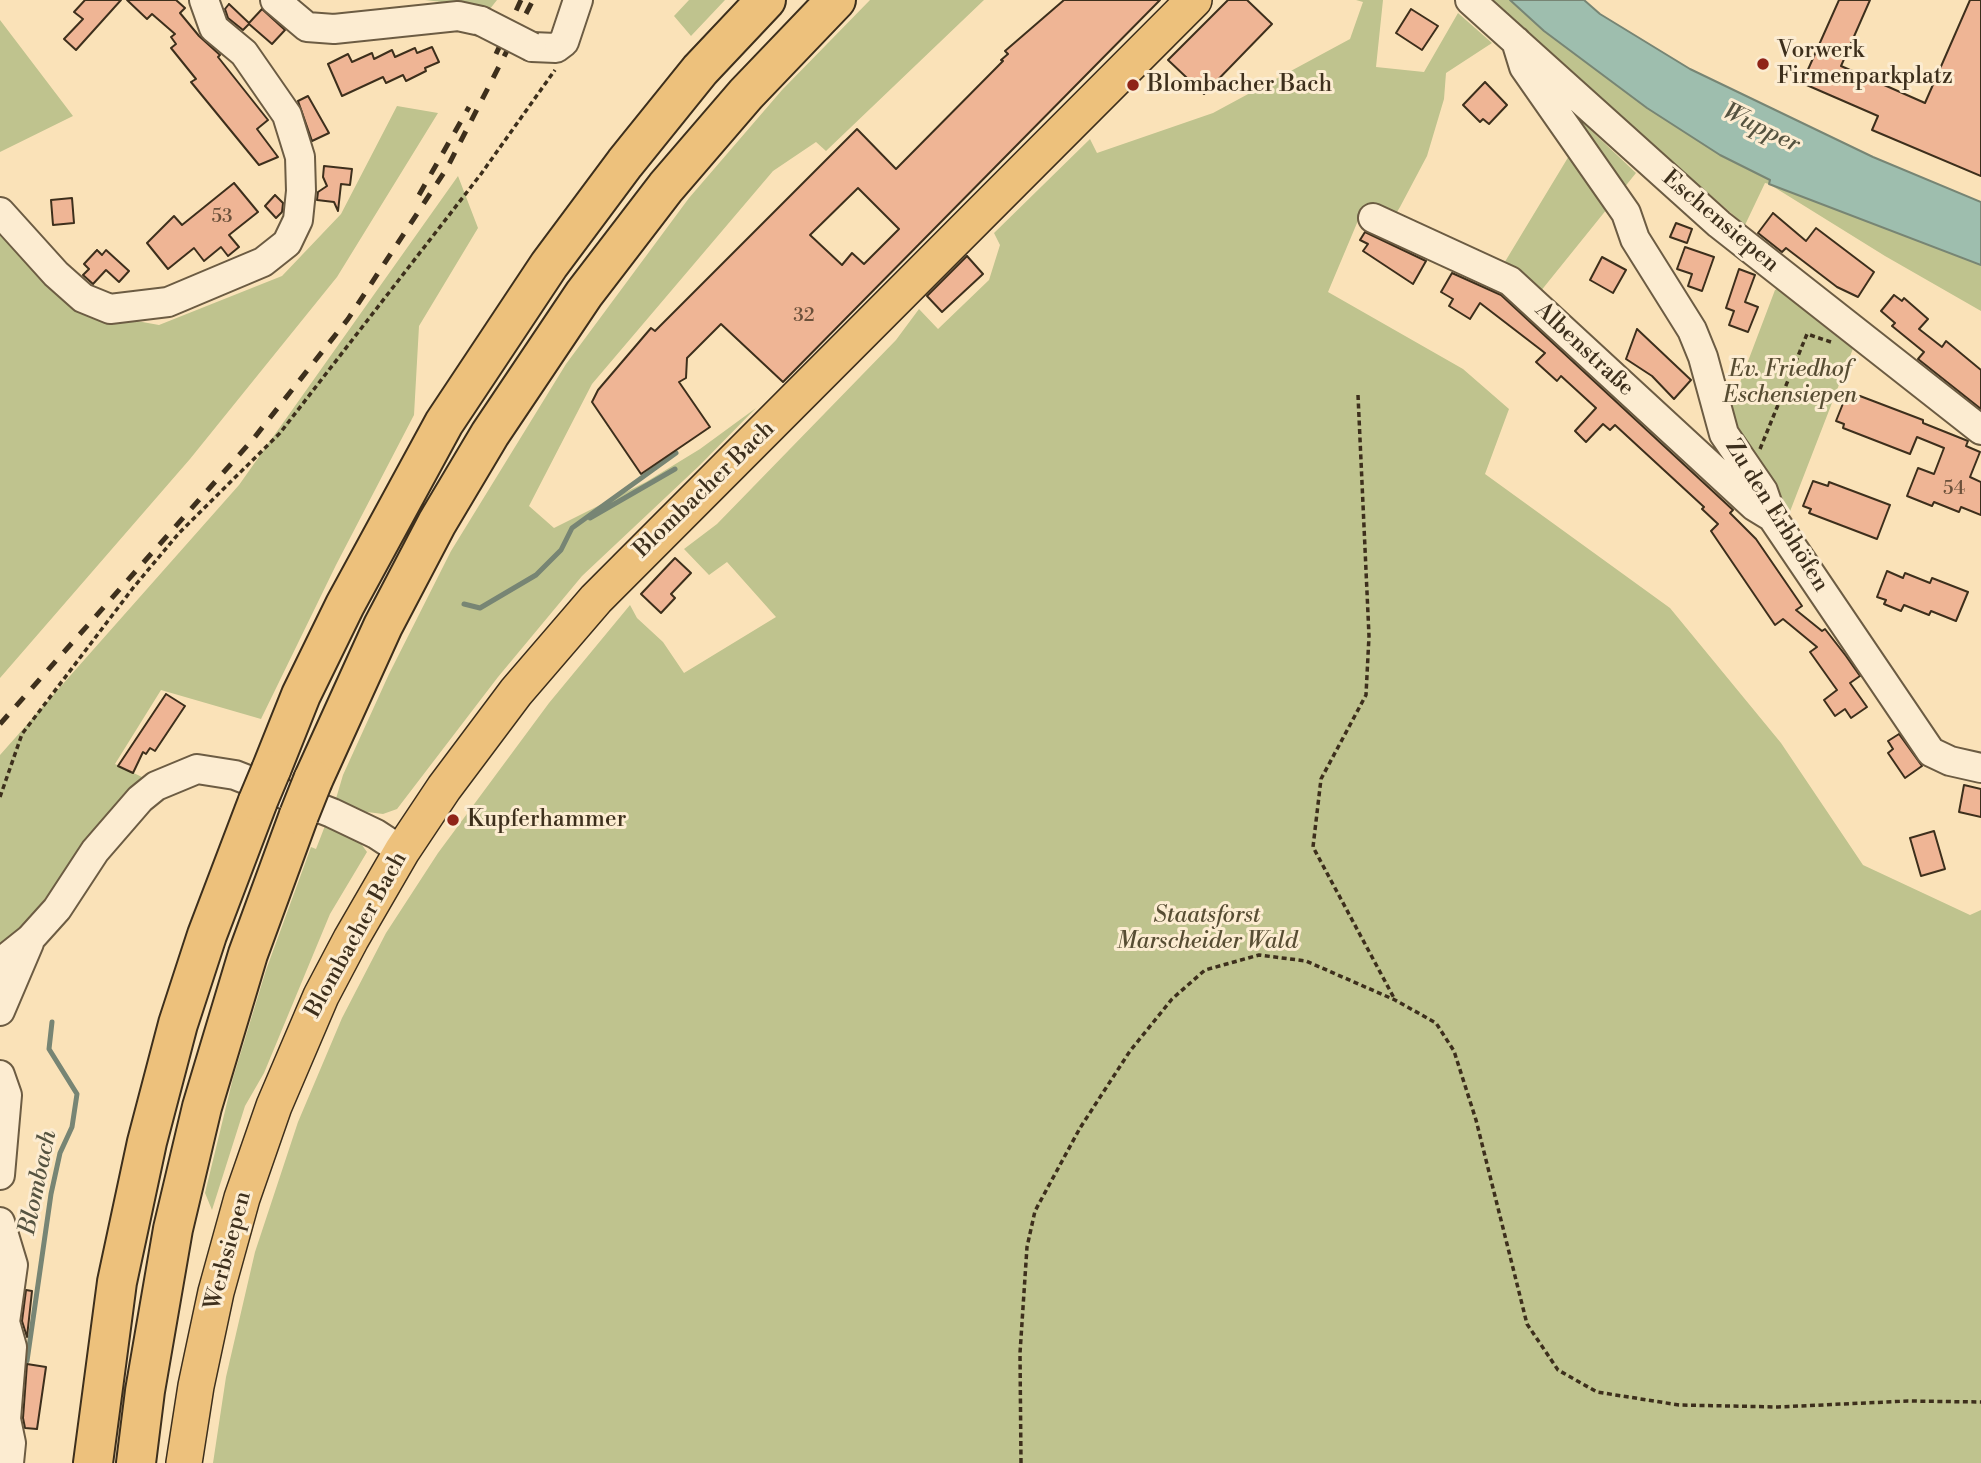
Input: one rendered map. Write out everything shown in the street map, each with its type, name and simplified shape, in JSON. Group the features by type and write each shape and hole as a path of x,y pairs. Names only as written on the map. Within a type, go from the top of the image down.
{"highway":[{"path":"93,1463 117,1282 147,1142 178,1024 207,935 301,695 345,604 444,423 549,265 700,71 766,0"},
{"path":"136,1463 173,1229 202,1107 252,943 299,815 383,626 437,523 489,434 584,294 666,187 746,94 836,0"}],"main road":[{"name":"Blombacher Bach","path":"299,1045 351,939 402,851 478,740 596,599 1194,0"},
{"name":"Werbsiepen","path":"184,1463 202,1354 232,1231 257,1150 299,1045"}],"street":[{"path":"0,212 55,274 83,298 110,309 168,302 264,262 287,243 298,220 300,191 300,157 287,115 244,53 214,28 204,0"},
{"path":"275,0 307,27 334,29 458,16 481,21 544,48 564,42 578,0"},
{"name":"Eschensiepen","path":"1470,0 1719,224 1981,430"},
{"name":"Zu den Erbhöfen","path":"1516,41 1524,67 1626,213 1635,240 1692,330 1703,357 1724,434 1763,491 1772,517 1931,752 1950,761 1981,768"},
{"name":"Albenstraße","path":"1373,218 1510,281 1754,506 1772,517"},
{"path":"0,963 30,939 57,909 94,851 140,799 156,786 197,769 235,775 332,813 376,834 402,851"},
{"path":"0,1011 30,939"},
{"path":"0,1075 7,1095 0,1175"},
{"path":"0,1222 13,1265 5,1322 12,1347 6,1419 11,1443 9,1463"}],"path":[{"path":"0,797 22,734 133,587 179,533 280,433 545,87 557,66 544,48"},
{"path":"1746,467 1771,428 1808,331 1839,345 1867,341"},
{"path":"1358,396 1369,636 1366,695 1321,779 1313,847 1395,1000"},
{"path":"1021,1463 1020,1353 1027,1247 1035,1211 1080,1128 1130,1051 1172,999 1205,970 1259,955 1306,961 1395,1000 1436,1023 1454,1051 1476,1120 1527,1324 1558,1370 1597,1392 1679,1405 1777,1407 1908,1401 1981,1402"}],"green space":[{"path":"425,0 497,0 486,14 450,3"},
{"path":"689,0 725,0 691,36 674,16"},
{"path":"870,0 984,0 826,151 816,142 773,171 592,384 529,506 554,528 646,482 700,449 756,408 700,465 582,576 498,677 397,809 383,814 335,802 343,775 389,674 451,551 566,364 689,198 782,90"},
{"name":"Staatsforst Marscheider Wald","path":"1356,0 1383,0 1376,67 1424,72 1458,13 1492,43 1446,73 1444,99 1427,156 1400,207 1394,217 1365,204 1328,292 1463,369 1509,409 1485,474 1670,608 1781,743 1863,865 1970,915 1981,910 1981,1463 213,1463 226,1377 255,1252 298,1122 342,1018 386,933 438,853 549,703 630,605 637,618 663,642 684,673 776,617 727,562 709,575 684,549 717,524 896,340 919,309 938,329 989,280 1000,245 994,233 1090,139 1097,153 1213,113 1350,39 1363,2"},
{"path":"1484,0 1510,0 1544,31 1720,155 1770,180 1770,184 1981,265 1981,311 1885,256 1769,184 1765,183 1745,225"},
{"path":"0,20 73,116 0,152"},
{"path":"1539,81 1636,173 1536,297 1503,265 1581,136"},
{"path":"397,106 438,113 337,277 190,459 0,678 0,234 76,310 159,325 282,276 341,214"},
{"path":"458,176 478,228 419,326 414,415 336,565 261,719 161,690 115,764 144,778 131,788 36,910 0,949 0,755 239,485"},
{"name":"Ev. Friedhof Eschensiepen","path":"1780,287 1854,346 1789,514 1730,432 1728,414 1775,290"},
{"path":"328,818 354,834 367,852 330,914 264,1073 245,1106 212,1210 205,1193 233,1078 266,970 311,847 316,849"}],"water":[{"name":"Wupper","path":"1510,0 1584,0 1600,14 1690,69 1873,157 1981,202 1981,265 1769,184 1770,180 1720,155 1647,108 1544,31"}],"building":[{"path":"85,0 121,0 76,50 64,39 83,19 74,12"},
{"path":"127,0 176,0 185,8 180,13 199,36 220,55 218,57 268,120 257,129 278,157 259,165 191,82 196,79 171,48 176,44 171,37 175,34 152,14 147,19"},
{"path":"1064,0 1160,0 783,382 721,324 687,358 686,378 679,382 710,427 641,474 592,402 598,390 651,328 655,331 857,129 896,169 1003,61 1001,60 1008,54 1005,51","holes":["858,188 899,229 864,264 852,253 842,265 810,235"]},
{"path":"1228,0 1247,0 1272,24 1204,94 1168,60"},
{"path":"1839,0 1870,0 1841,66 1925,103 1970,0 1981,0 1981,176 1872,130 1878,116 1802,83"},
{"path":"229,4 249,23 262,9 285,30 272,44 249,24 243,30 228,18 225,9"},
{"path":"1411,9 1438,26 1422,50 1396,33"},
{"path":"432,47 439,62 425,68 426,71 406,81 403,75 386,83 383,77 342,96 328,64 348,54 352,62 372,53 374,59 392,50 395,57 415,48 417,53"},
{"path":"1485,82 1507,105 1489,124 1483,119 1480,122 1463,105"},
{"path":"308,96 329,133 312,141 298,101"},
{"path":"324,166 352,169 350,185 341,184 338,211 334,202 317,200 318,192 327,186 323,177"},
{"path":"234,183 258,212 229,235 239,247 228,256 221,247 204,261 194,248 168,269 147,243 174,216 182,225"},
{"path":"275,195 283,203 282,212 276,218 265,206"},
{"path":"72,198 74,223 53,225 51,200"},
{"path":"1773,213 1806,241 1816,228 1874,272 1858,297 1837,287 1786,248 1782,252 1758,233"},
{"path":"1676,223 1692,229 1687,243 1670,237"},
{"path":"1365,232 1426,261 1413,284 1363,251 1368,244 1360,240"},
{"path":"1685,247 1714,257 1702,291 1688,286 1692,274 1677,269"},
{"path":"97,250 102,255 106,250 129,271 119,282 106,270 93,284 83,275 89,269 84,264"},
{"path":"967,256 983,274 942,312 927,296"},
{"path":"1602,257 1626,270 1613,293 1590,280"},
{"path":"1739,269 1755,275 1745,302 1758,307 1748,332 1729,325 1734,311 1726,308"},
{"path":"1452,273 1501,295 1733,510 1730,513 1756,539 1802,606 1796,610 1822,631 1825,629 1860,676 1850,683 1867,707 1851,718 1845,709 1835,716 1824,700 1837,690 1810,652 1817,647 1783,619 1775,625 1711,531 1718,524 1702,509 1704,507 1615,425 1610,430 1603,424 1586,442 1575,431 1596,408 1561,376 1557,381 1536,362 1545,353 1480,303 1470,319 1449,306 1453,299 1441,292"},
{"path":"1894,295 1902,301 1904,298 1928,319 1919,329 1942,347 1946,341 1981,370 1981,409 1918,359 1924,352 1892,326 1895,323 1881,311"},
{"path":"1637,329 1691,380 1674,399 1652,376 1626,359"},
{"path":"1846,396 1858,400 1860,396 1968,441 1966,446 1980,452 1970,477 1981,482 1981,515 1961,507 1959,512 1934,502 1932,506 1907,496 1918,468 1934,474 1944,448 1917,437 1910,454 1843,428 1844,424 1836,421"},
{"path":"1813,481 1828,486 1829,482 1890,505 1877,539 1809,513 1811,509 1803,506"},
{"path":"675,558 691,573 671,594 675,598 661,613 641,594"},
{"path":"1887,571 1903,578 1905,573 1930,583 1932,578 1968,592 1956,621 1931,611 1929,615 1904,605 1901,611 1884,604 1886,600 1877,597"},
{"path":"166,694 185,706 155,751 150,748 146,754 143,752 133,773 118,766"},
{"path":"1899,734 1922,766 1905,778 1888,753 1893,749 1888,741"},
{"path":"1964,785 1981,789 1981,817 1959,812"},
{"path":"1934,831 1945,869 1921,876 1910,838"},
{"path":"26,1290 32,1291 27,1337 22,1321"},
{"path":"27,1364 46,1367 37,1429 25,1428 23,1418"}],"waterway":[{"name":"Blombach","path":"464,604 480,608 536,575 561,550 572,528 676,453"},
{"name":"Blombach","path":"590,518 675,469"},
{"name":"Blombach","path":"27,1361 51,1194 60,1153 72,1127 77,1094 49,1049 52,1022"}],"railway":[{"path":"496,54 521,0"},
{"path":"0,724 254,438 348,319 447,168 533,0"},
{"path":"419,195 469,107"}],"place":[{"name":"Vorwerk Firmenparkplatz","path":"1763,64"},
{"name":"Blombacher Bach","path":"1133,85"},
{"name":"Kupferhammer","path":"453,820"}]}
